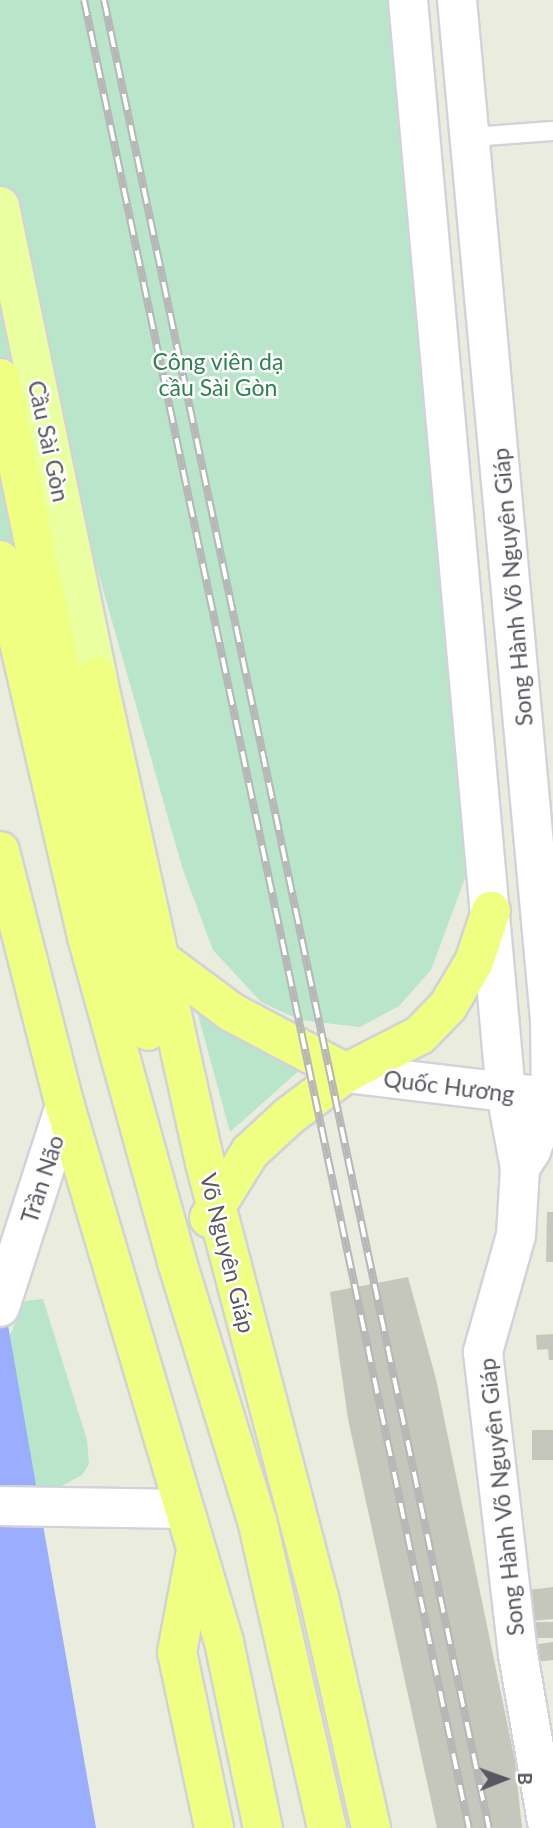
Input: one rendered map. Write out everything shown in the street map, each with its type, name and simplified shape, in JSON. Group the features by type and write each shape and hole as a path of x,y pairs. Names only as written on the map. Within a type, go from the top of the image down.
{"highway":[{"name":"Cầu Sài Gòn","path":"0,378 62,685"},
{"path":"0,560 62,685"},
{"name":"Võ Nguyên Giáp","path":"62,685 121,930 191,1195 177,1262"},
{"name":"Võ Nguyên Giáp","path":"62,685 157,957 218,1207 319,1597 371,1828"},
{"name":"Võ Nguyên Giáp","path":"62,685 87,937 177,1262 257,1520 327,1828"},
{"path":"0,851 10,925 224,1642 262,1828"},
{"path":"177,1262 218,1207 250,1152 346,1073 420,1035 448,1006 474,962 491,911"},
{"path":"121,930 232,1012 346,1073"},
{"path":"196,1550 177,1652 214,1828"}],"main road":[{"name":"Song Hành Võ Nguyên Giáp","path":"408,0 506,1093 520,1168 516,1235 483,1352 518,1654 548,1828"},
{"name":"Song Hành Võ Nguyên Giáp","path":"457,0 552,1019 552,1098 531,1151 520,1168"},
{"name":"Cầu Sài Gòn","path":"0,206 62,685"},
{"name":"Quốc Hương","path":"346,1073 552,1098"},
{"name":"Trần Não","path":"3,1300 65,1106"},
{"path":"0,1506 184,1509"}],"lane":[{"path":"471,137 553,131"}],"green space":[{"name":"Công viên dạ cầu Sài Gòn","path":"0,0 404,0 478,843 431,970 399,1006 360,1027 300,1020 261,1002 213,950 182,867 94,558 0,576"},
{"path":"194,1000 302,1068 230,1132"},
{"path":"43,1299 87,1440 89,1464 82,1475 49,1493 0,1492 7,1342 25,1301"}],"water":[{"path":"0,1279 96,1828 0,1828"}],"building":[{"path":"547,1212 553,1212 553,1262 546,1262"},
{"path":"408,1277 436,1379 515,1761 522,1828 437,1828 348,1419 330,1292"},
{"path":"553,1334 553,1360 549,1360 548,1349 537,1350 536,1335"},
{"path":"532,1430 553,1430 553,1460 532,1460"},
{"path":"553,1587 553,1619 531,1621 528,1590"},
{"path":"530,1622 553,1622 553,1638 530,1638"},
{"path":"553,1642 553,1660 534,1662 532,1645"}],"railway":[{"path":"84,0 469,1828"},
{"path":"104,0 489,1828"}]}
